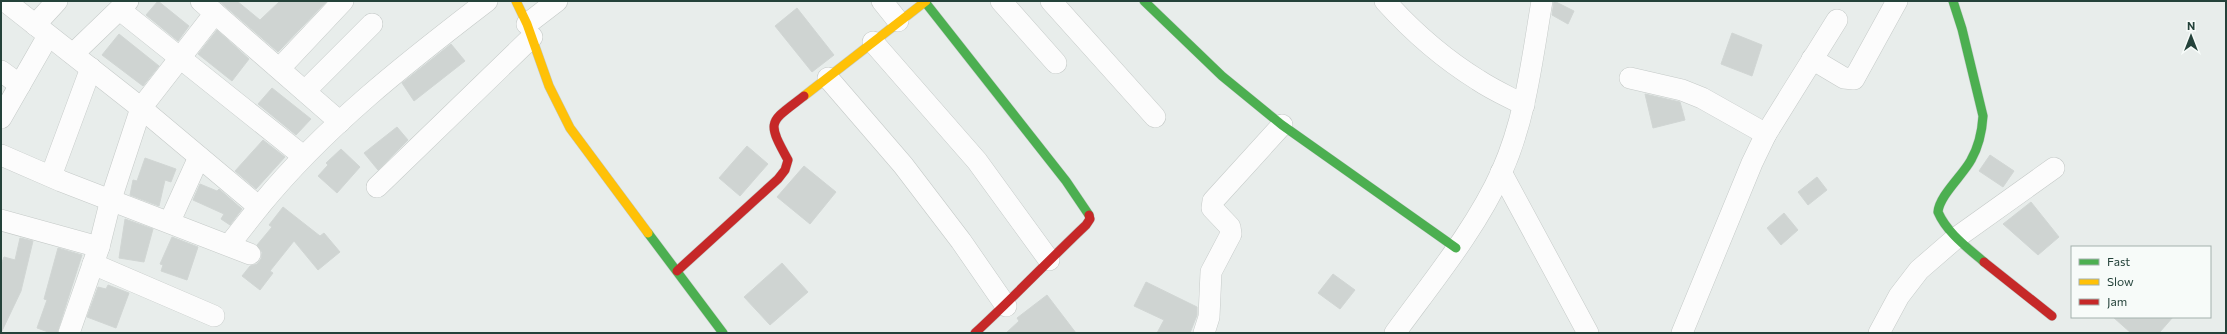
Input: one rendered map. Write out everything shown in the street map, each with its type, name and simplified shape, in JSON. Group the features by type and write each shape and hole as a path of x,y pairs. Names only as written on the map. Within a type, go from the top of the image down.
{"street":[{"path":"5,1 141,108 259,206"},
{"path":"1,118 20,85 42,30 57,1"},
{"path":"280,68 343,1"},
{"path":"229,246 259,206 303,156 430,44 487,1"},
{"path":"516,1 529,31 549,86 570,128 723,333"},
{"path":"377,187 557,1"},
{"path":"882,1 898,21"},
{"path":"1001,1 1056,63"},
{"path":"1051,1 1155,117"},
{"path":"1144,1 1222,76 1282,125 1456,248"},
{"path":"1385,1 1402,20 1440,53 1478,81 1524,105"},
{"path":"1395,333 1456,248 1501,172 1524,105 1542,1"},
{"path":"1812,59 1844,78 1854,79 1897,1"},
{"path":"1953,1 1962,29 1983,116 1981,141 1977,152 1938,208 1942,221 1956,238 2052,316"},
{"path":"676,271 778,179 786,170 788,160 773,136 772,127 776,119 898,21 926,2 1088,212 1090,219 1086,225 1048,260 1006,306 975,333"},
{"path":"73,54 124,5 180,58 303,156"},
{"path":"69,333 96,256 111,199 141,108 180,58 208,7 280,68 340,122"},
{"path":"1682,333 1752,163 1766,134 1837,20"},
{"path":"305,91 372,24"},
{"path":"873,42 977,160 1048,260"},
{"path":"51,176 91,68"},
{"path":"1,71 20,85"},
{"path":"828,78 903,165 961,241 1006,306"},
{"path":"1630,78 1682,90 1702,98 1766,134"},
{"path":"1204,333 1209,317 1211,272 1231,234 1230,227 1212,208 1213,201 1282,125"},
{"path":"1,155 250,254"},
{"path":"170,221 199,157"},
{"path":"1879,333 1899,296 1918,270 1956,238 2054,168"},
{"path":"1501,172 1588,333"},
{"path":"1,220 96,256 214,316"}],"building":[{"path":"158,1 189,26 178,41 146,15"},
{"path":"219,1 237,1 260,20 280,1 327,1 278,52"},
{"path":"1554,1 1574,11 1568,24 1552,15"},
{"path":"797,8 834,55 812,72 775,26"},
{"path":"217,30 249,59 232,81 198,54"},
{"path":"1732,33 1762,45 1752,76 1721,64"},
{"path":"119,34 159,66 143,86 102,55"},
{"path":"451,44 465,61 414,101 402,83"},
{"path":"272,88 311,119 296,135 258,104"},
{"path":"1645,94 1680,102 1685,120 1653,128"},
{"path":"397,127 408,140 378,170 364,153"},
{"path":"263,140 285,157 256,189 235,171"},
{"path":"747,146 768,164 740,196 719,178"},
{"path":"341,149 360,167 337,193 318,176 328,165 326,163"},
{"path":"1990,155 2014,171 2003,187 1979,171"},
{"path":"145,158 176,169 171,182 165,180 159,206 130,195 133,180 137,181"},
{"path":"804,166 836,192 810,224 777,197"},
{"path":"1817,177 1827,190 1808,205 1798,192"},
{"path":"200,184 217,191 219,189 242,209 230,225 221,219 224,214 193,200"},
{"path":"2031,202 2059,237 2038,255 2003,224"},
{"path":"283,207 320,236 324,233 340,252 318,270 294,241 270,271 273,273 260,290 242,276 250,266 257,264 261,259 262,252 257,245 272,227 269,225"},
{"path":"1784,213 1798,230 1781,245 1767,228"},
{"path":"125,219 153,229 144,262 119,258"},
{"path":"172,237 198,247 187,280 161,271 163,265 160,264"},
{"path":"20,238 33,241 21,291 1,333 1,265 4,257 15,260"},
{"path":"58,248 82,255 57,333 51,333 37,328 47,300 44,299"},
{"path":"782,263 808,292 770,325 744,297"},
{"path":"1333,274 1355,290 1340,309 1318,293"},
{"path":"1146,282 1197,307 1197,315 1190,333 1157,333 1164,320 1134,306"},
{"path":"108,285 129,293 116,328 87,317 98,287 106,289"},
{"path":"1047,295 1076,333 1006,333 1019,321 1017,318"},
{"path":"2114,318 2172,318 2159,333 2131,333"}],"traffic: fast":[{"path":"1144,1 1222,76 1282,125 1456,248"},
{"path":"1953,1 1962,29 1983,116 1980,139 1974,155 1942,199 1938,212 1952,233 1984,262"},
{"path":"925,2 1066,181 1089,215"},
{"path":"648,233 723,333"}],"traffic: slow":[{"path":"516,1 527,24 549,86 570,128 648,233"},
{"path":"804,96 926,1"}],"traffic: jam":[{"path":"677,271 778,179 785,170 788,160 776,137 774,129 775,123 784,112 804,96"},
{"path":"975,333 1086,225 1090,219 1089,215"},
{"path":"1984,262 2052,316"}]}
